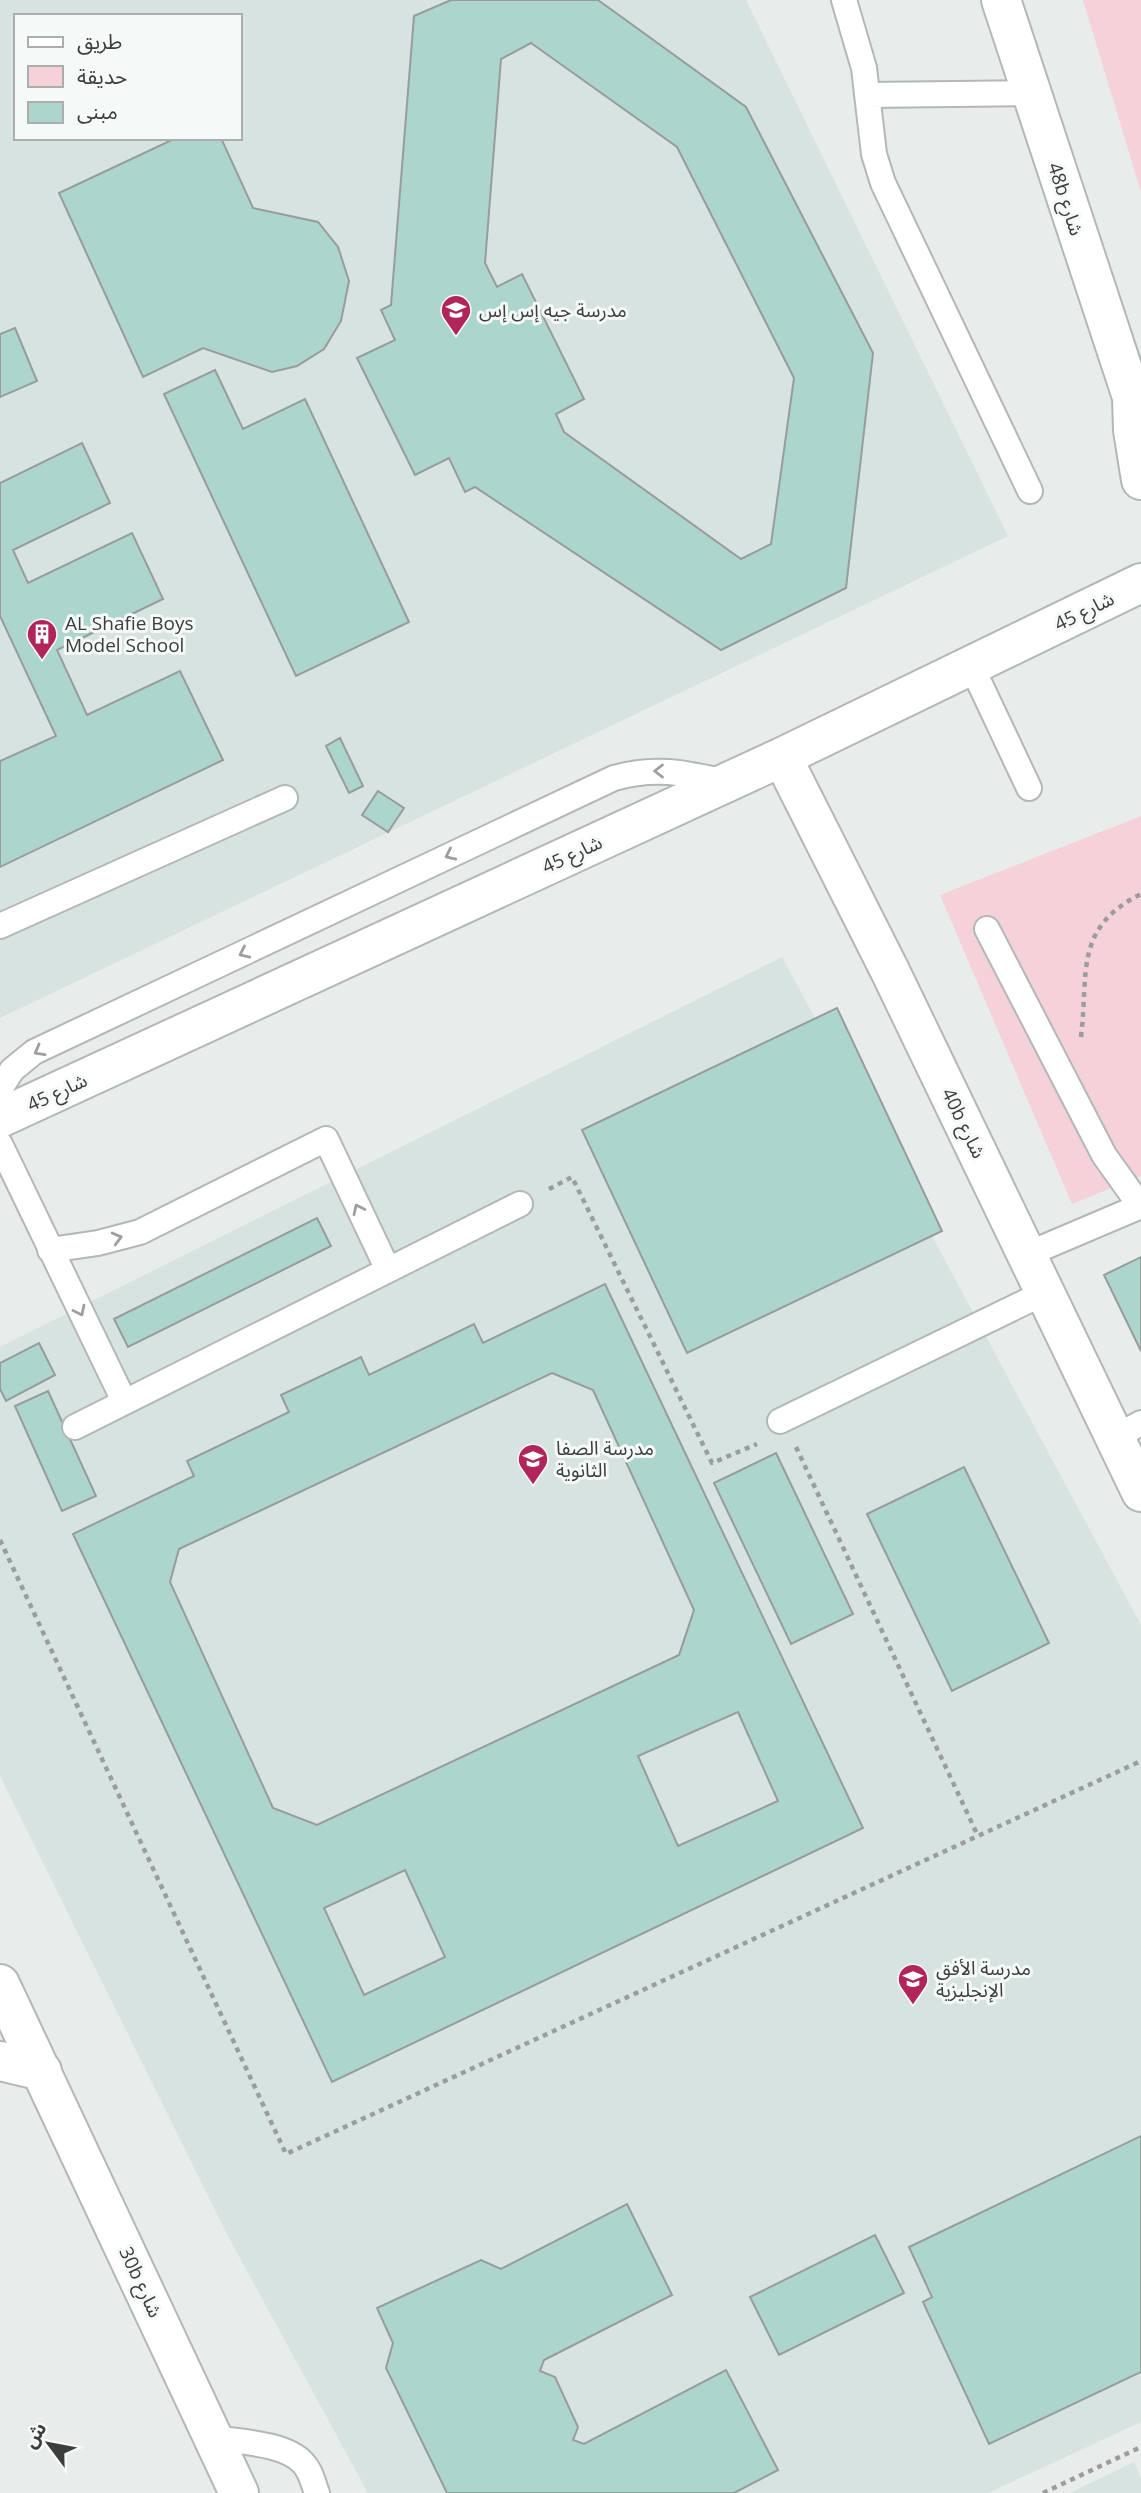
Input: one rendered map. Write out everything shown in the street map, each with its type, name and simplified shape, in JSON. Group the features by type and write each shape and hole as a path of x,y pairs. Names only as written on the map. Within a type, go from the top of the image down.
{"street":[{"name":"48b شارع","path":"1001,0 1136,404 1133,430 1141,480"},
{"name":"شارع 45","path":"0,1118 782,757 1141,583"},
{"name":"40b شارع","path":"782,757 857,904 1046,1293 1128,1430 1141,1492"},
{"name":"30b شارع","path":"0,1984 239,2493"},
{"path":"0,2061 42,2071"}],"lane":[{"path":"844,0 858,41 874,154 883,183 1030,491"},
{"path":"867,94 1031,93"},
{"path":"971,665 1029,788"},
{"path":"0,1089 12,1070 34,1052 614,778 655,770 676,771 726,782"},
{"path":"0,926 285,798"},
{"path":"988,929 1104,1155 1141,1206 1028,1254"},
{"path":"50,1250 98,1243 140,1232 326,1139 388,1270"},
{"path":"0,1144 124,1401"},
{"path":"75,1426 520,1205"},
{"path":"780,1421 1046,1293"},
{"path":"214,2438 286,2451 303,2462 309,2470 317,2493"}],"path":[{"path":"1071,1092 1080,1049 1086,963 1092,940 1104,920 1122,904 1141,894"},
{"path":"520,1205 572,1177 712,1464 763,1442"},
{"path":"793,1442 978,1836"},
{"path":"0,1540 286,2154 1141,1761"},
{"path":"1043,2493 1141,2446"}],"shaded area":[{"name":"مدرسة جيه إس إس","path":"0,0 746,0 1008,536 0,1018"},
{"name":"مدرسة الصفا الثانوية","path":"782,957 1141,1625 1141,2422 988,2493 368,2493 229,2238 0,1776 0,1347"},
{"path":"1134,2462 1141,2479 1141,2493 1070,2493"}],"green space":[{"path":"1083,0 1141,0 1141,192"},
{"path":"1141,816 1141,1176 1072,1204 940,895"}],"building":[{"path":"451,0 598,0 746,107 873,353 846,588 721,650 475,487 465,492 449,458 415,475 357,358 395,340 381,310 391,305 414,16","holes":["531,43 677,147 794,378 771,544 741,559 564,432 556,414 584,399 522,274 497,287 485,263 501,59"]},
{"path":"172,140 222,140 253,208 318,222 338,247 349,281 341,321 324,349 297,366 272,372 203,348 143,377 59,193"},
{"path":"15,328 37,381 0,397 0,334"},
{"path":"215,370 243,429 305,399 409,622 296,676 164,394"},
{"name":"AL Shafie Boys Model School","path":"82,443 110,503 13,550 28,583 132,533 163,599 57,650 87,715 180,671 223,760 0,867 0,761 56,736 0,616 0,483"},
{"path":"340,738 363,786 349,793 326,746"},
{"path":"378,791 404,808 388,832 362,815"},
{"path":"837,1008 942,1231 687,1353 582,1130"},
{"path":"317,1218 331,1246 128,1347 114,1319"},
{"path":"1141,1257 1141,1351 1104,1275"},
{"path":"605,1284 863,1828 332,2082 73,1534 194,1476 187,1461 289,1412 281,1395 361,1357 369,1375 474,1324 483,1343","holes":["552,1373 593,1390 694,1610 679,1655 317,1825 273,1808 170,1582 179,1549","738,1712 778,1801 678,1846 638,1756","405,1870 445,1957 364,1995 324,1908"]},
{"path":"39,1343 55,1375 6,1401 0,1389 0,1363"},
{"path":"48,1391 96,1496 62,1511 15,1406"},
{"path":"776,1453 853,1614 791,1644 714,1483"},
{"path":"964,1467 1049,1643 952,1691 867,1514"},
{"path":"1141,2136 1141,2372 989,2444 923,2302 932,2297 909,2247"},
{"path":"627,2204 672,2295 544,2360 540,2371 555,2377 578,2427 573,2440 584,2444 726,2370 778,2470 734,2493 447,2493 386,2368 393,2343 377,2308 481,2260 501,2269"},
{"path":"875,2235 904,2293 779,2355 750,2297"}],"place":[{"name":"مدرسة جيه إس إس","path":"456,337"},
{"name":"AL Shafie Boys Model School","path":"42,661"},
{"name":"مدرسة الصفا الثانوية","path":"533,1486"},
{"name":"مدرسة الأفق الإنجليزية","path":"913,2006"}]}
